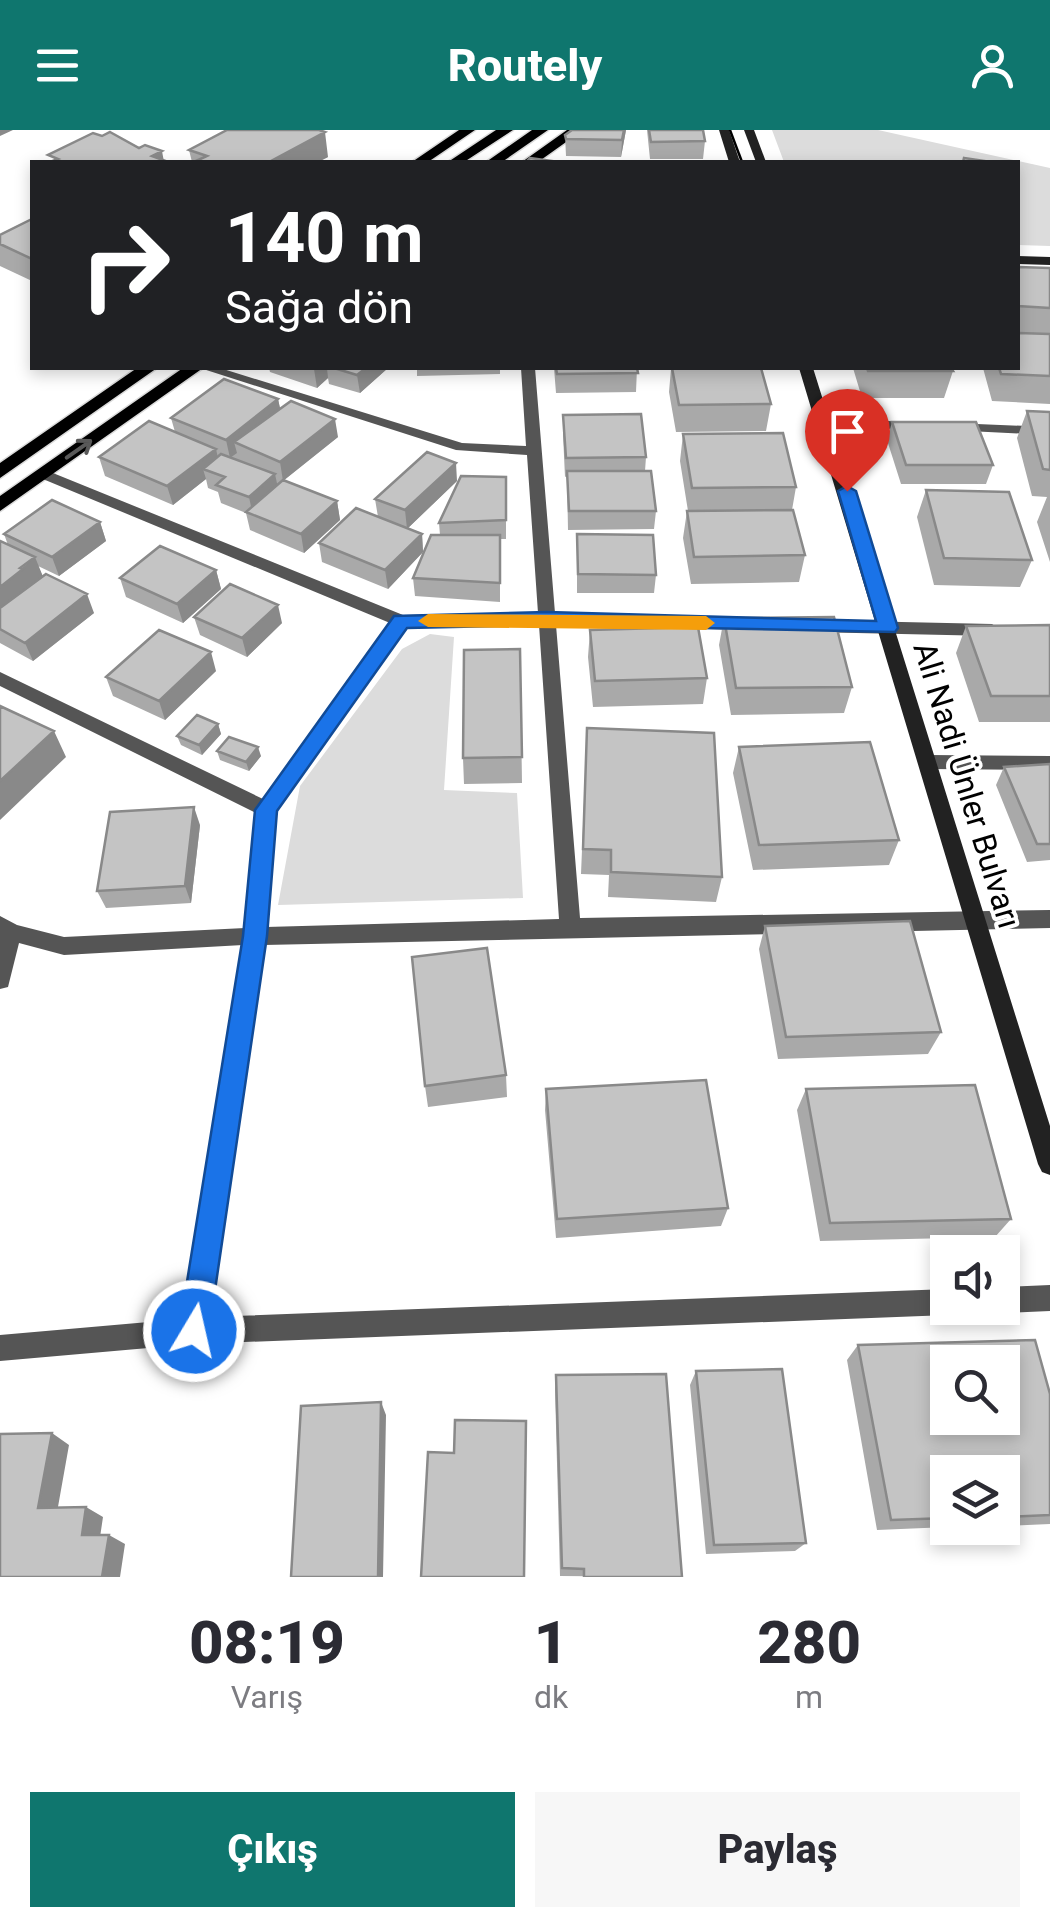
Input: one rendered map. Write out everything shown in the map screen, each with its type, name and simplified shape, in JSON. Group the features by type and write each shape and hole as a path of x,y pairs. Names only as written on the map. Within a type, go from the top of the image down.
{"main road":[{"path":"422,160 468,130"},
{"path":"458,160 506,130"},
{"path":"496,160 541,130"},
{"path":"532,160 576,130"},
{"path":"0,472 145,370"},
{"path":"0,505 191,370"}],"street":[{"path":"724,130 734,160"},
{"path":"748,130 760,160"},
{"path":"1020,260 1050,262"},
{"path":"214,370 462,446 534,451"},
{"path":"528,370 570,927"},
{"name":"Ali Nadi Ünler Bulvarı","path":"807,370 1050,1164"},
{"path":"826,423 1050,431"},
{"path":"43,474 401,621 547,619 774,625"},
{"path":"194,1331 255,936 266,810 401,621"},
{"path":"793,625 1014,631"},
{"path":"0,678 266,810"},
{"path":"929,762 1050,763"},
{"path":"0,980 5,928 64,946 570,927 1050,919"},
{"path":"1020,1299 1050,1298"},
{"path":"0,1348 194,1331 930,1303"}],"shaded area":[{"path":"772,130 878,130 1014,160 783,160"},
{"path":"1020,161 1050,168 1050,246 1020,245"},
{"path":"430,634 454,637 444,790 517,793 523,898 278,905 300,786 402,649"}],"building":[{"path":"227,130 325,132 273,160 198,160 207,156 189,150"},
{"path":"572,130 624,130 622,140 566,139 565,135"},
{"path":"649,130 703,130 705,141 651,142"},
{"path":"110,132 139,148 145,145 162,151 152,156 163,160 55,160 48,155 93,133 102,136"},
{"path":"30,220 30,258 0,244 0,235"},
{"path":"1020,267 1050,268 1050,308 1020,306"},
{"path":"1020,333 1050,334 1050,376 1001,374 1000,370 1020,370"},
{"path":"556,370 638,373 557,374"},
{"path":"672,370 762,370 771,404 679,405"},
{"path":"868,370 953,371 868,371"},
{"path":"224,379 278,399 226,440 171,418"},
{"path":"291,401 335,419 280,462 234,442"},
{"path":"1027,411 1050,412 1050,470 1043,469"},
{"path":"641,414 646,457 566,458 563,415"},
{"path":"149,421 216,449 167,486 99,457"},
{"path":"892,422 976,422 993,465 906,465"},
{"path":"783,433 796,487 692,488 683,434"},
{"path":"427,452 456,463 405,510 375,499"},
{"path":"221,454 275,474 249,497 216,485 225,477 203,469"},
{"path":"567,471 651,471 656,511 569,511"},
{"path":"461,476 506,477 506,520 439,523"},
{"path":"283,480 337,501 301,534 246,512"},
{"path":"926,490 1009,492 1032,560 944,558"},
{"path":"52,500 100,522 52,557 4,534"},
{"path":"356,508 422,534 385,570 319,543"},
{"path":"793,510 805,555 694,557 687,511"},
{"path":"577,534 653,535 656,575 578,574"},
{"path":"431,535 500,535 500,583 413,578"},
{"path":"0,541 35,557 0,587"},
{"path":"160,546 216,570 177,604 120,578"},
{"path":"46,574 87,594 25,643 0,629 0,608"},
{"path":"230,584 278,605 242,638 194,617"},
{"path":"834,617 852,687 736,688 724,618"},
{"path":"1050,625 1050,696 991,696 966,626"},
{"path":"698,627 707,678 595,681 590,630"},
{"path":"159,630 211,652 159,701 106,677"},
{"path":"520,649 522,757 463,758 464,650"},
{"path":"0,706 54,731 0,781"},
{"path":"197,715 218,724 199,745 177,736"},
{"path":"587,728 714,733 722,877 611,872 611,850 583,849"},
{"path":"229,737 258,747 246,762 217,751"},
{"path":"870,742 899,840 759,845 739,747"},
{"path":"1050,764 1050,844 1037,844 1004,767"},
{"path":"194,807 185,886 97,891 110,812"},
{"path":"910,921 941,1032 786,1037 765,926"},
{"path":"487,948 506,1075 425,1086 412,957"},
{"path":"706,1080 728,1208 557,1219 546,1089"},
{"path":"975,1085 1011,1219 830,1223 806,1089"},
{"path":"1035,1340 1050,1394 1050,1515 1020,1516 1020,1455 930,1455 930,1519 891,1520 858,1345"},
{"path":"782,1369 806,1543 714,1545 696,1371"},
{"path":"666,1374 682,1577 584,1577 584,1569 562,1568 556,1375"},
{"path":"381,1402 378,1577 291,1577 301,1406"},
{"path":"455,1420 526,1421 524,1577 421,1577 428,1452 454,1453"},
{"path":"52,1433 38,1508 86,1507 82,1535 109,1535 102,1577 0,1577 0,1434"}],"tram line":[{"path":"730,130 741,160"}],"slow traffic":[{"path":"428,621 706,623"}],"route":[{"path":"194,1331 255,936 266,810 401,621 547,619 888,628 847,491"}]}
